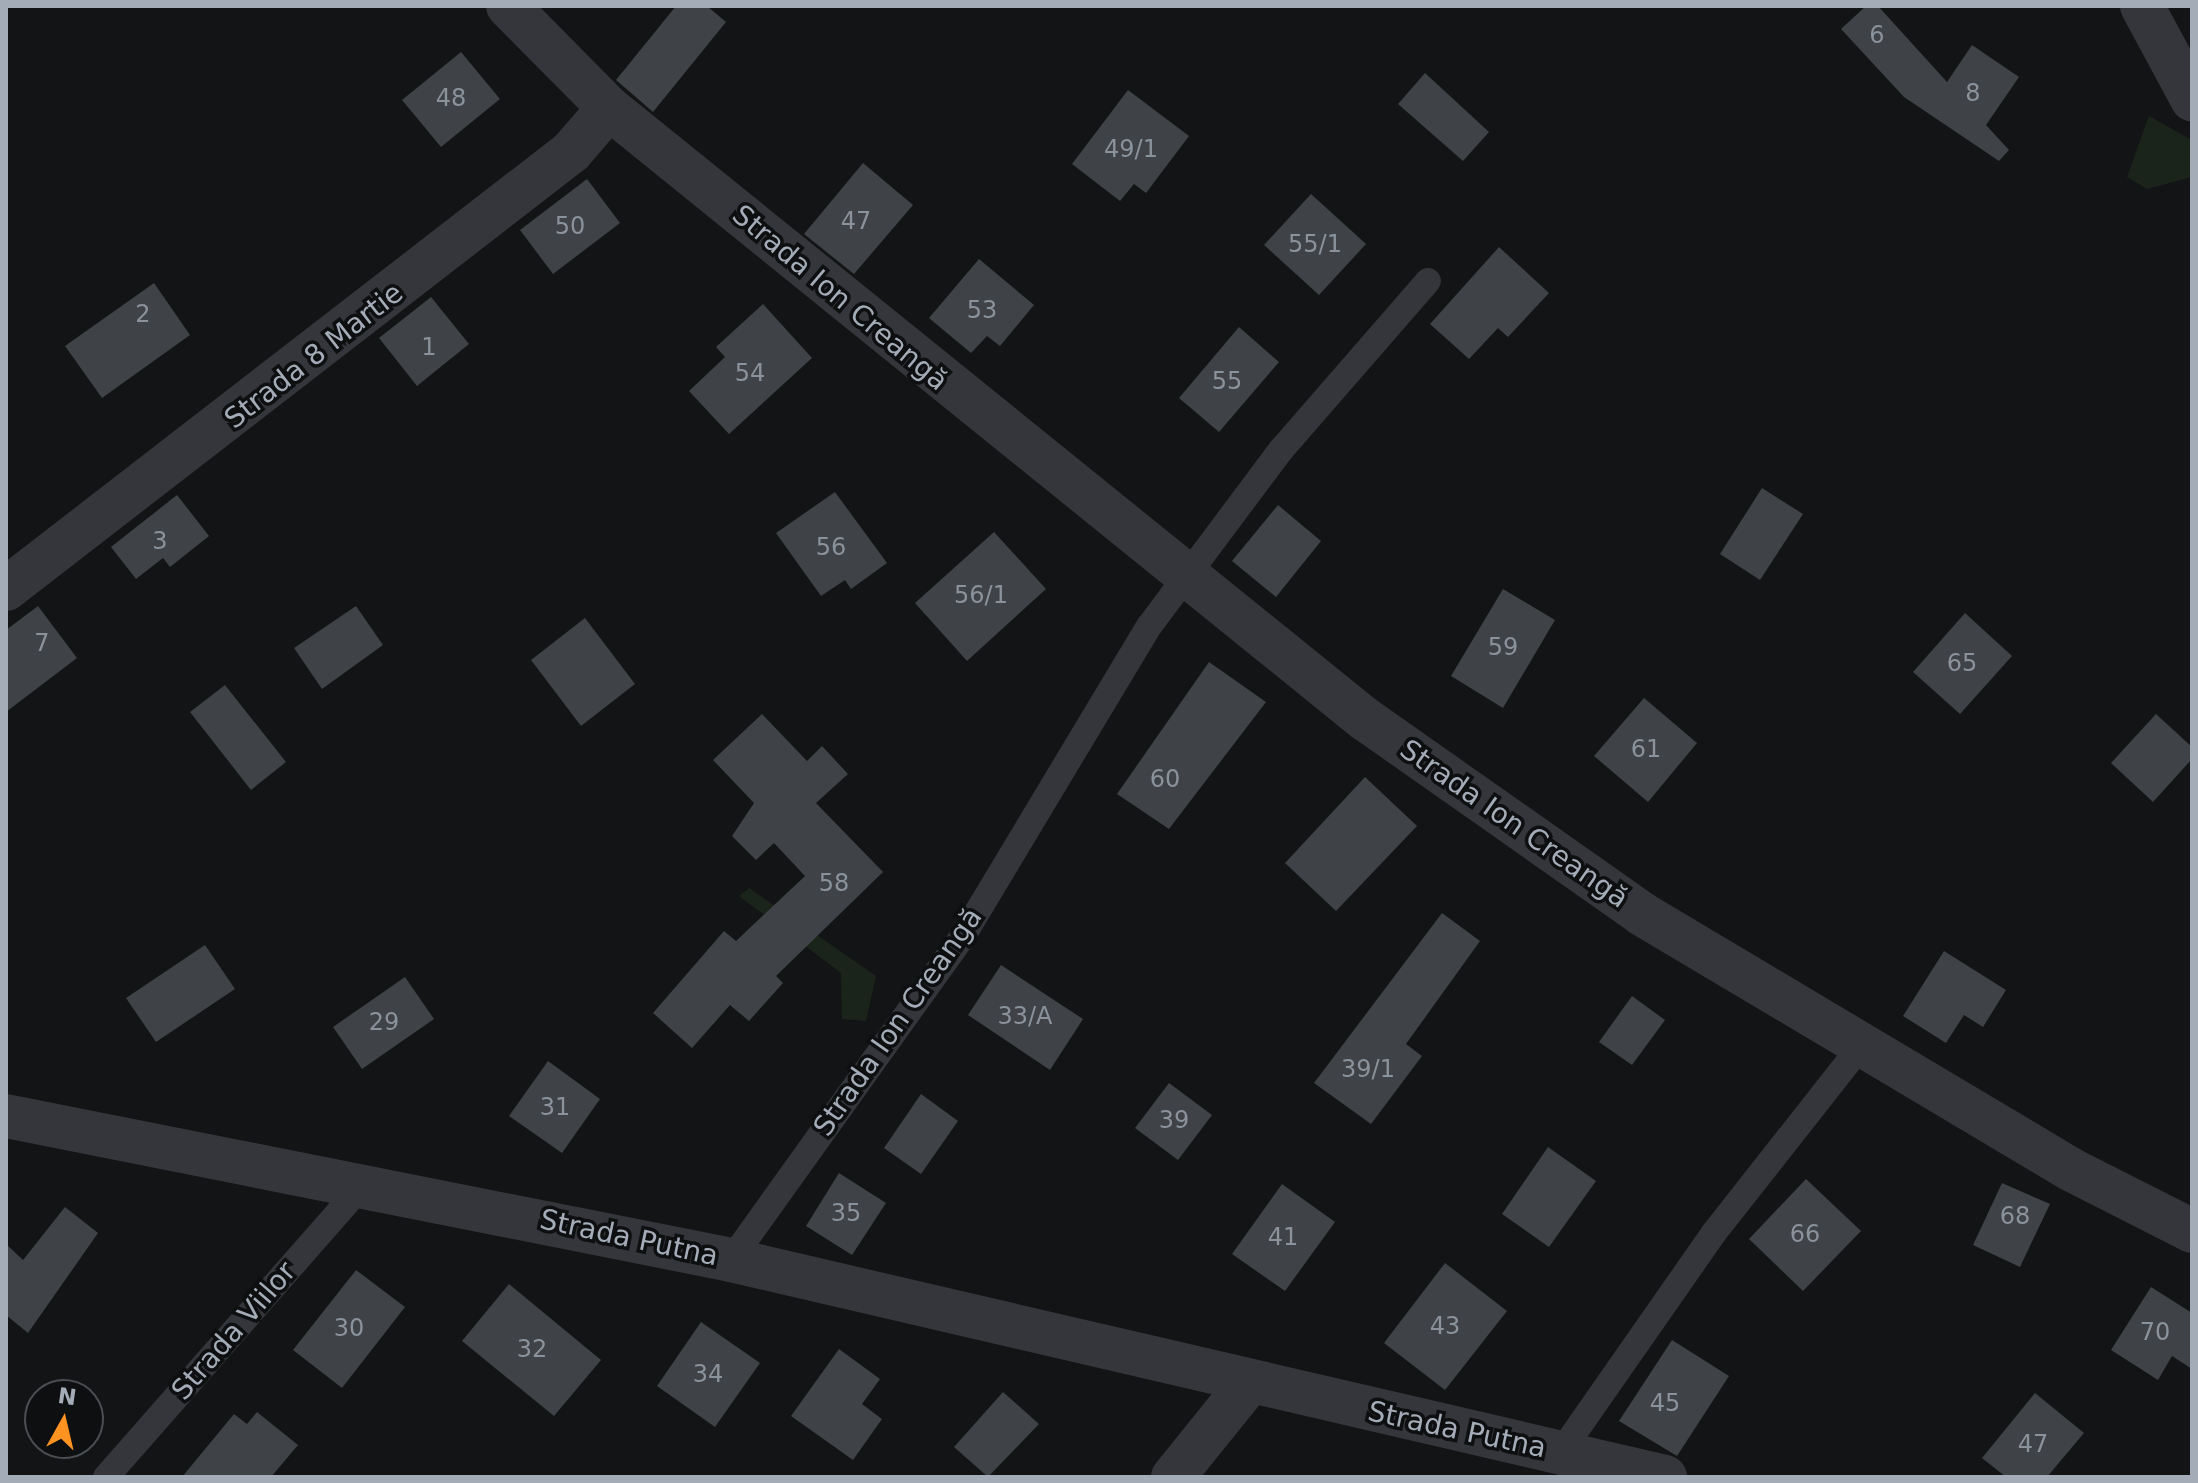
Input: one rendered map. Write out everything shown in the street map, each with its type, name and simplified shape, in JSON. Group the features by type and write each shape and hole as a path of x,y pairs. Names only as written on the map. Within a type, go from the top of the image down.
{"street":[{"name":"Strada Ion Creangă","path":"508,6 609,108 1184,577 1365,719 1642,914 1860,1047 2192,1231"},
{"path":"2142,6 2192,99"},
{"name":"Strada 8 Martie","path":"6,589 559,162 609,108"},
{"name":"Strada Putna","path":"6,1116 363,1184 731,1260 1248,1384 1665,1477"},
{"path":"1173,1477 1248,1384"}],"lane":[{"name":"Strada Ion Creangă","path":"731,1260 961,939 1184,577 1281,450 1428,281"},
{"path":"1561,1452 1713,1234 1860,1047"},
{"name":"Strada Viilor","path":"106,1477 363,1184"}],"shaded area":[{"path":"2149,116 2192,140 2192,177 2147,189 2127,177"},
{"path":"749,888 876,976 866,1021 842,1019 841,973 739,896"}],"building":[{"path":"676,6 707,6 726,22 653,112 616,80"},
{"path":"1866,6 1878,6 1947,82 1972,45 2019,77 1986,125 2009,150 1999,161 1904,97 1841,29"},
{"path":"461,52 500,99 441,147 402,100"},
{"path":"1425,73 1489,132 1463,161 1398,104"},
{"path":"1128,90 1189,136 1146,193 1134,184 1120,201 1072,164"},
{"path":"863,163 913,205 854,274 804,234"},
{"path":"587,179 620,223 553,274 520,230"},
{"path":"1311,194 1366,244 1319,295 1264,245"},
{"path":"1499,247 1549,293 1508,337 1498,328 1469,359 1430,324"},
{"path":"979,259 1034,305 1000,346 987,336 971,353 929,318"},
{"path":"154,283 190,335 102,398 65,346"},
{"path":"431,297 469,344 417,386 379,338"},
{"path":"763,304 812,358 729,434 689,391 725,357 716,347"},
{"path":"1239,327 1279,362 1219,432 1179,398"},
{"path":"1762,488 1803,514 1760,580 1720,554"},
{"path":"835,492 887,563 851,589 845,580 821,596 776,533"},
{"path":"177,495 209,536 170,567 163,558 136,579 111,547"},
{"path":"1278,505 1321,541 1276,597 1232,561"},
{"path":"994,532 1046,589 967,661 915,603"},
{"path":"1503,589 1555,620 1503,708 1451,676"},
{"path":"38,606 77,658 6,712 6,630"},
{"path":"356,606 383,645 322,689 294,648"},
{"path":"1965,613 2012,656 1960,714 1913,672"},
{"path":"585,618 635,684 581,726 531,660"},
{"path":"1209,662 1266,702 1169,829 1117,794"},
{"path":"225,685 286,762 251,790 190,712"},
{"path":"1644,698 1697,743 1648,802 1594,756"},
{"path":"762,714 807,761 822,746 848,774 816,803 883,872 776,976 783,983 749,1021 730,1005 692,1048 653,1013 724,931 736,941 805,876 774,843 756,860 732,836 754,803 713,760"},
{"path":"2156,714 2192,747 2192,759 2153,802 2111,763"},
{"path":"1365,777 1417,826 1336,911 1285,863"},
{"path":"1442,913 1480,941 1406,1044 1422,1056 1371,1124 1314,1083"},
{"path":"205,945 235,989 156,1042 126,998"},
{"path":"1944,951 2006,990 1983,1027 1964,1015 1946,1043 1903,1016"},
{"path":"1001,965 1083,1019 1050,1070 968,1015"},
{"path":"405,977 434,1019 362,1069 333,1027"},
{"path":"1632,996 1665,1020 1632,1065 1599,1042"},
{"path":"548,1061 600,1099 562,1153 509,1116"},
{"path":"1169,1083 1212,1115 1178,1160 1135,1128"},
{"path":"921,1094 958,1121 921,1174 884,1148"},
{"path":"1548,1147 1596,1181 1549,1247 1502,1214"},
{"path":"839,1173 886,1203 852,1255 806,1226"},
{"path":"1806,1179 1861,1231 1803,1291 1749,1239"},
{"path":"2002,1183 2050,1204 2020,1267 1973,1245"},
{"path":"1282,1184 1335,1222 1285,1291 1232,1254"},
{"path":"65,1207 98,1233 28,1333 6,1315 6,1244 23,1260"},
{"path":"1445,1263 1507,1311 1445,1390 1384,1343"},
{"path":"356,1270 405,1307 342,1388 293,1350"},
{"path":"509,1284 601,1360 554,1416 462,1341"},
{"path":"2151,1287 2192,1313 2192,1369 2172,1356 2158,1380 2111,1350"},
{"path":"701,1322 760,1363 715,1427 657,1386"},
{"path":"1672,1340 1729,1376 1677,1456 1619,1421"},
{"path":"839,1349 880,1379 862,1404 882,1419 853,1460 791,1416"},
{"path":"1003,1392 1039,1424 988,1477 954,1447"},
{"path":"2035,1393 2084,1433 2047,1477 2006,1477 1982,1458"},
{"path":"257,1412 298,1445 271,1477 182,1477 234,1414 247,1424"}]}
